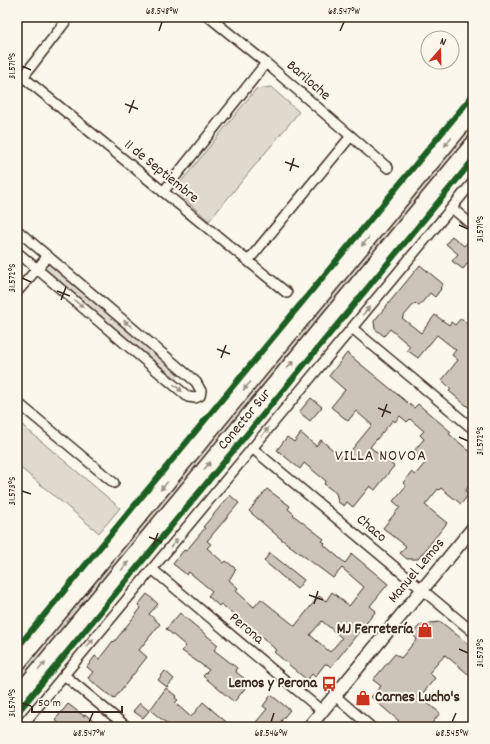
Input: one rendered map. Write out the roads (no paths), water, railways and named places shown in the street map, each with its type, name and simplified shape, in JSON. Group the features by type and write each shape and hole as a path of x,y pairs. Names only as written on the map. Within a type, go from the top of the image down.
{"main road":[{"name":"Conector Sur","path":"17,664 473,112"},
{"name":"Conector Sur","path":"17,696 473,144"}],"street":[{"path":"20,74 69,17"},
{"name":"Bariloche","path":"209,17 388,168"},
{"path":"163,192 266,64"},
{"name":"11 de Septiembre","path":"20,74 287,293"},
{"path":"248,261 351,136"},
{"path":"21,727 473,182"},
{"path":"452,208 473,226"},
{"path":"17,230 196,382 201,391 200,396 195,398 188,397 17,252"},
{"path":"17,292 48,256"},
{"path":"352,328 473,429"},
{"path":"17,402 114,483"},
{"name":"Chaco","path":"252,448 473,632"},
{"name":"Manuel Lemos","path":"308,727 473,528"},
{"name":"Perona","path":"152,568 322,711"},
{"path":"64,675 127,727"},
{"path":"334,696 371,727"}],"place":[{"name":"MJ Ferretería","path":"425,630"},
{"name":"Lemos y Perona","path":"329,684"},
{"name":"Carnes Lucho's","path":"363,698"}],"district":[{"name":"VILLA NOVOA","path":"381,456"}]}
